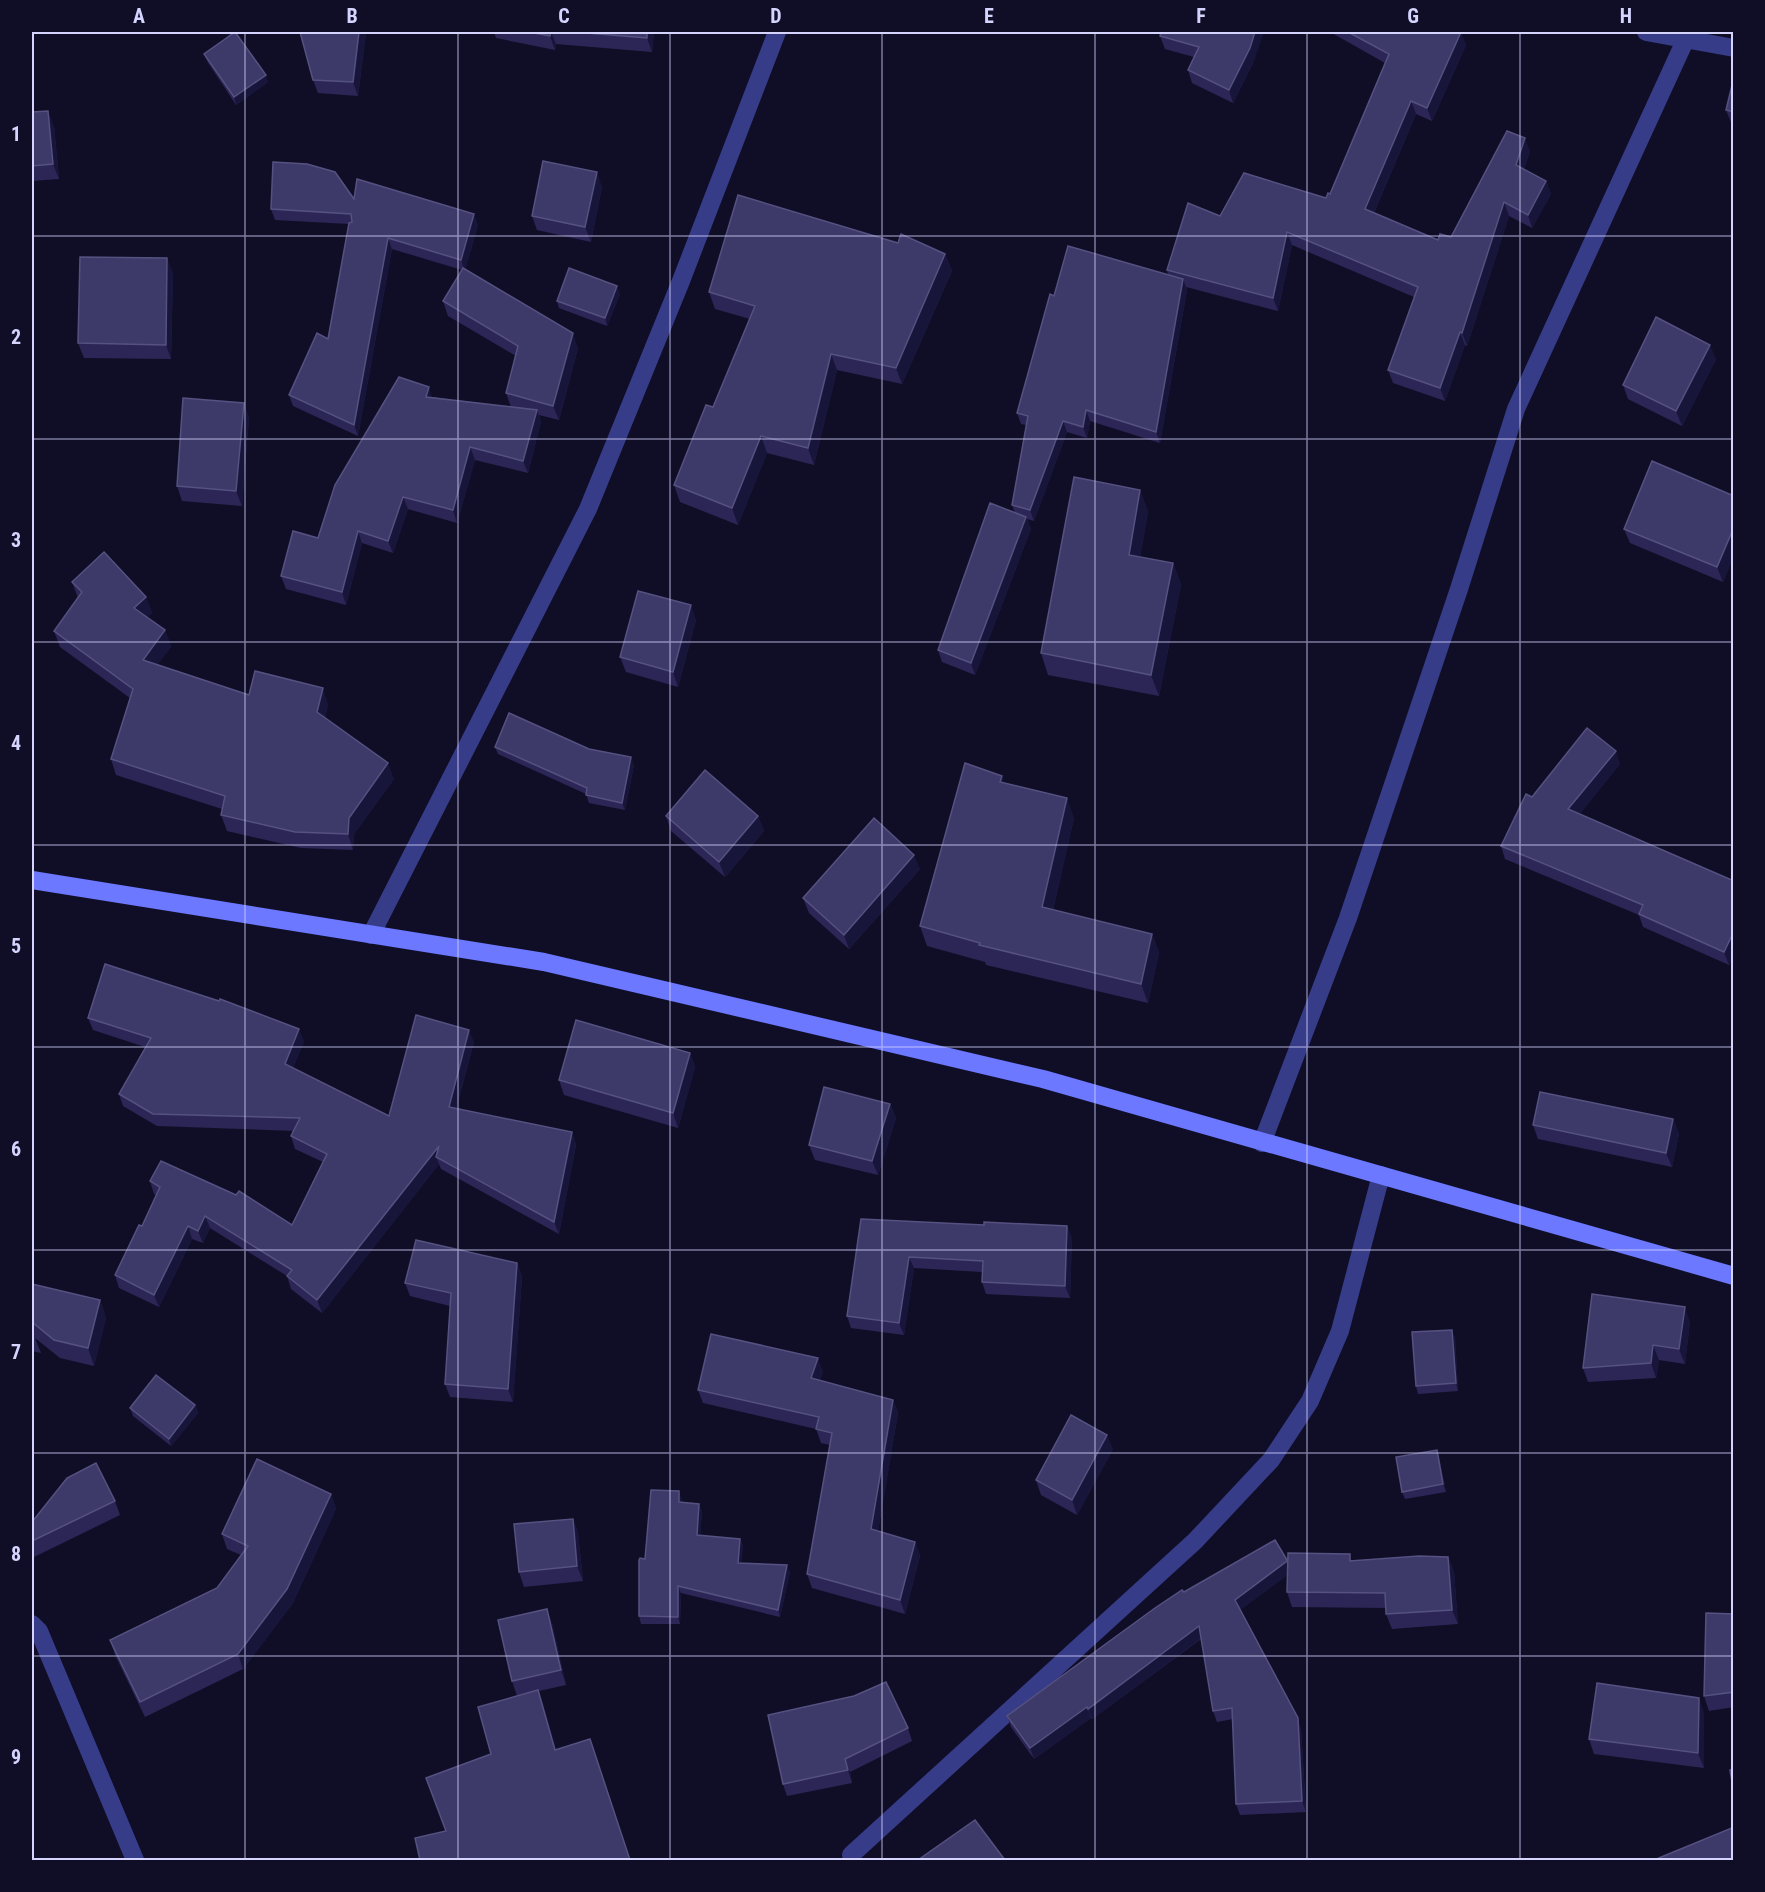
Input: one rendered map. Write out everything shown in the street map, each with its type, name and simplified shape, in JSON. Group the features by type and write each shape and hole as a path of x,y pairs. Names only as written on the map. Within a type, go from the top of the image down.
{"street":[{"path":"371,935 588,509 681,281 777,32"},
{"path":"1646,32 1688,35 1734,48"},
{"path":"1262,1143 1348,918 1455,600 1516,409 1688,35"},
{"path":"32,880 555,964 1043,1079 1734,1276"},
{"path":"848,1859 1195,1541 1271,1460 1310,1401 1340,1331 1381,1175"},
{"path":"32,1624 39,1631 135,1860"}],"building":[{"path":"235,32 266,75 234,97 204,54"},
{"path":"300,32 359,32 353,82 313,80"},
{"path":"528,32 551,32 550,36"},
{"path":"574,32 647,32 647,38"},
{"path":"1161,32 1255,32 1250,48 1229,90 1188,70 1199,47 1160,36"},
{"path":"1348,32 1461,32 1427,108 1411,101 1365,209 1438,240 1440,234 1451,237 1507,131 1525,138 1516,165 1546,181 1528,215 1504,202 1462,333 1460,332 1440,388 1388,370 1418,287 1287,232 1273,298 1167,270 1188,203 1220,216 1244,173 1326,198 1328,193 1330,194 1389,54"},
{"path":"1734,77 1734,112 1726,110"},
{"path":"48,111 53,164 32,166 32,112"},
{"path":"543,161 597,172 585,227 532,216"},
{"path":"273,162 307,164 335,172 354,199 357,179 474,214 461,260 388,238 354,425 289,395 317,333 328,339 349,223 352,222 351,214 271,209"},
{"path":"738,195 898,243 901,234 945,254 896,368 831,354 808,448 761,436 732,508 674,485 706,405 713,407 755,306 709,292"},
{"path":"1068,246 1183,279 1156,432 1086,410 1083,427 1063,421 1030,510 1012,505 1028,416 1017,413 1050,294 1054,296"},
{"path":"80,257 167,258 166,345 78,343"},
{"path":"463,268 573,333 553,406 506,393 518,346 443,301"},
{"path":"569,268 617,286 605,318 557,301"},
{"path":"1656,317 1710,345 1676,411 1623,385"},
{"path":"399,377 429,387 426,397 537,410 523,461 470,447 453,510 403,497 388,541 358,531 342,592 281,576 293,531 318,538 335,485"},
{"path":"183,398 244,403 236,491 177,486"},
{"path":"1652,461 1734,496 1734,527 1717,567 1624,529"},
{"path":"1074,477 1140,490 1129,555 1173,563 1151,675 1041,653"},
{"path":"990,503 1026,517 971,663 938,650"},
{"path":"104,552 146,597 134,608 165,630 143,660 249,695 255,671 323,688 317,712 388,763 349,818 348,834 295,832 221,815 225,796 111,759 133,689 54,631 82,592 72,582"},
{"path":"638,591 691,605 673,672 620,657"},
{"path":"509,713 589,749 631,757 622,803 586,795 587,788 495,747"},
{"path":"1587,728 1616,751 1568,809 1734,881 1734,931 1724,952 1639,914 1643,905 1501,846 1526,794 1532,797"},
{"path":"965,763 1002,776 1000,782 1067,798 1042,907 1152,934 1141,984 979,945 980,943 920,926"},
{"path":"705,770 758,816 719,862 666,816"},
{"path":"874,818 914,855 844,935 803,898"},
{"path":"105,964 219,1001 220,999 299,1029 285,1064 389,1116 416,1015 469,1030 449,1107 572,1132 554,1222 436,1157 439,1146 317,1300 287,1276 292,1270 205,1216 198,1231 188,1226 154,1295 115,1275 160,1187 150,1181 161,1161 236,1195 239,1191 292,1225 327,1154 291,1136 300,1118 153,1114 119,1094 151,1038 88,1018"},
{"path":"576,1020 690,1053 673,1113 559,1080"},
{"path":"824,1087 890,1104 872,1161 809,1145"},
{"path":"1540,1092 1673,1119 1666,1153 1533,1125"},
{"path":"861,1219 984,1225 984,1222 1067,1226 1065,1286 982,1282 983,1261 909,1257 899,1323 847,1316"},
{"path":"416,1240 517,1263 508,1389 445,1384 451,1293 405,1283"},
{"path":"32,1284 100,1300 88,1348 54,1340 32,1322"},
{"path":"1592,1294 1685,1307 1679,1349 1653,1345 1651,1363 1583,1368"},
{"path":"1452,1330 1456,1383 1416,1386 1412,1332"},
{"path":"711,1334 818,1358 811,1378 893,1400 871,1529 915,1542 900,1600 807,1574 832,1433 816,1429 819,1417 698,1390"},
{"path":"156,1375 195,1405 169,1439 130,1408"},
{"path":"1071,1415 1107,1435 1072,1500 1036,1480"},
{"path":"1437,1450 1443,1484 1402,1492 1396,1457"},
{"path":"257,1459 331,1494 287,1589 238,1654 140,1702 110,1640 217,1588 248,1546 222,1534"},
{"path":"96,1463 115,1501 32,1541 32,1522 67,1478"},
{"path":"651,1490 679,1491 679,1502 699,1504 697,1535 740,1539 738,1563 787,1565 778,1610 678,1586 678,1617 639,1616 639,1560 640,1558 645,1559"},
{"path":"573,1519 577,1566 519,1572 514,1524"},
{"path":"1275,1540 1287,1561 1235,1600 1298,1718 1302,1801 1236,1804 1232,1708 1213,1711 1199,1626 1088,1709 1087,1707 1030,1748 1007,1716 1182,1590 1184,1592"},
{"path":"1288,1553 1350,1554 1350,1561 1419,1556 1448,1557 1452,1610 1386,1614 1385,1593 1287,1592"},
{"path":"547,1609 561,1670 512,1681 498,1620"},
{"path":"1706,1613 1734,1614 1734,1692 1704,1696"},
{"path":"886,1682 908,1728 845,1759 848,1770 783,1784 768,1715 854,1696"},
{"path":"1597,1683 1699,1698 1698,1753 1589,1739"},
{"path":"538,1690 555,1750 590,1739 630,1860 420,1860 415,1838 446,1831 426,1778 491,1754 478,1707"},
{"path":"1734,1769 1734,1793 1730,1770"},
{"path":"975,1820 1005,1860 918,1860"},
{"path":"1734,1827 1734,1860 1654,1860"}]}
